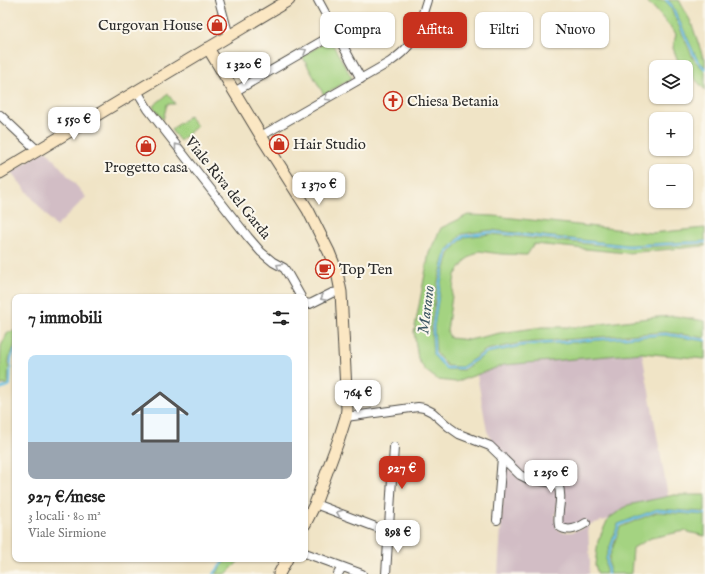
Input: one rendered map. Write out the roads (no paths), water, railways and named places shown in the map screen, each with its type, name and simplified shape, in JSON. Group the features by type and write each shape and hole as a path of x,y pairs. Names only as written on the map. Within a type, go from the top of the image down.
{"main road":[{"path":"0,173 289,0"},
{"path":"208,48 308,210 329,252 337,272 341,292 347,409 339,439 315,504 308,518"},
{"path":"279,574 285,562"}],"street":[{"path":"219,0 229,36"},
{"path":"318,0 325,12"},
{"path":"261,136 399,56 410,44 414,36 427,0"},
{"path":"234,92 320,42"},
{"path":"344,48 361,79"},
{"name":"Viale Riva del Garda","path":"137,91 148,109 248,237 261,252 273,262 284,268 299,294"},
{"path":"0,115 37,150"},
{"path":"308,304 332,293 341,292"},
{"path":"346,417 418,407 424,408 432,412 459,434 490,446 520,476 528,479 558,484 561,498 558,519 559,526 563,529 571,530 586,523"},
{"path":"386,574 394,447"},
{"path":"498,520 502,457"},
{"path":"315,504 389,532"},
{"path":"308,554 340,570 362,574"}],"waterway":[{"name":"Marano","path":"666,0 671,5 696,59 705,69"},
{"name":"Marano","path":"705,242 628,246 491,232 463,236 447,253 440,282 433,327 434,354 446,368 462,368 487,352 523,345 665,334 705,340"},
{"path":"0,389 10,385 12,356"},
{"name":"Marano","path":"608,574 607,558 619,525 657,510 705,514"},
{"path":"214,574 223,562"}],"place":[{"name":"Curgovan House","path":"217,25"},
{"name":"Chiesa Betania","path":"393,101"},
{"name":"Hair Studio","path":"279,144"},
{"name":"Progetto casa","path":"146,146"},
{"name":"Top Ten","path":"325,269"}]}
